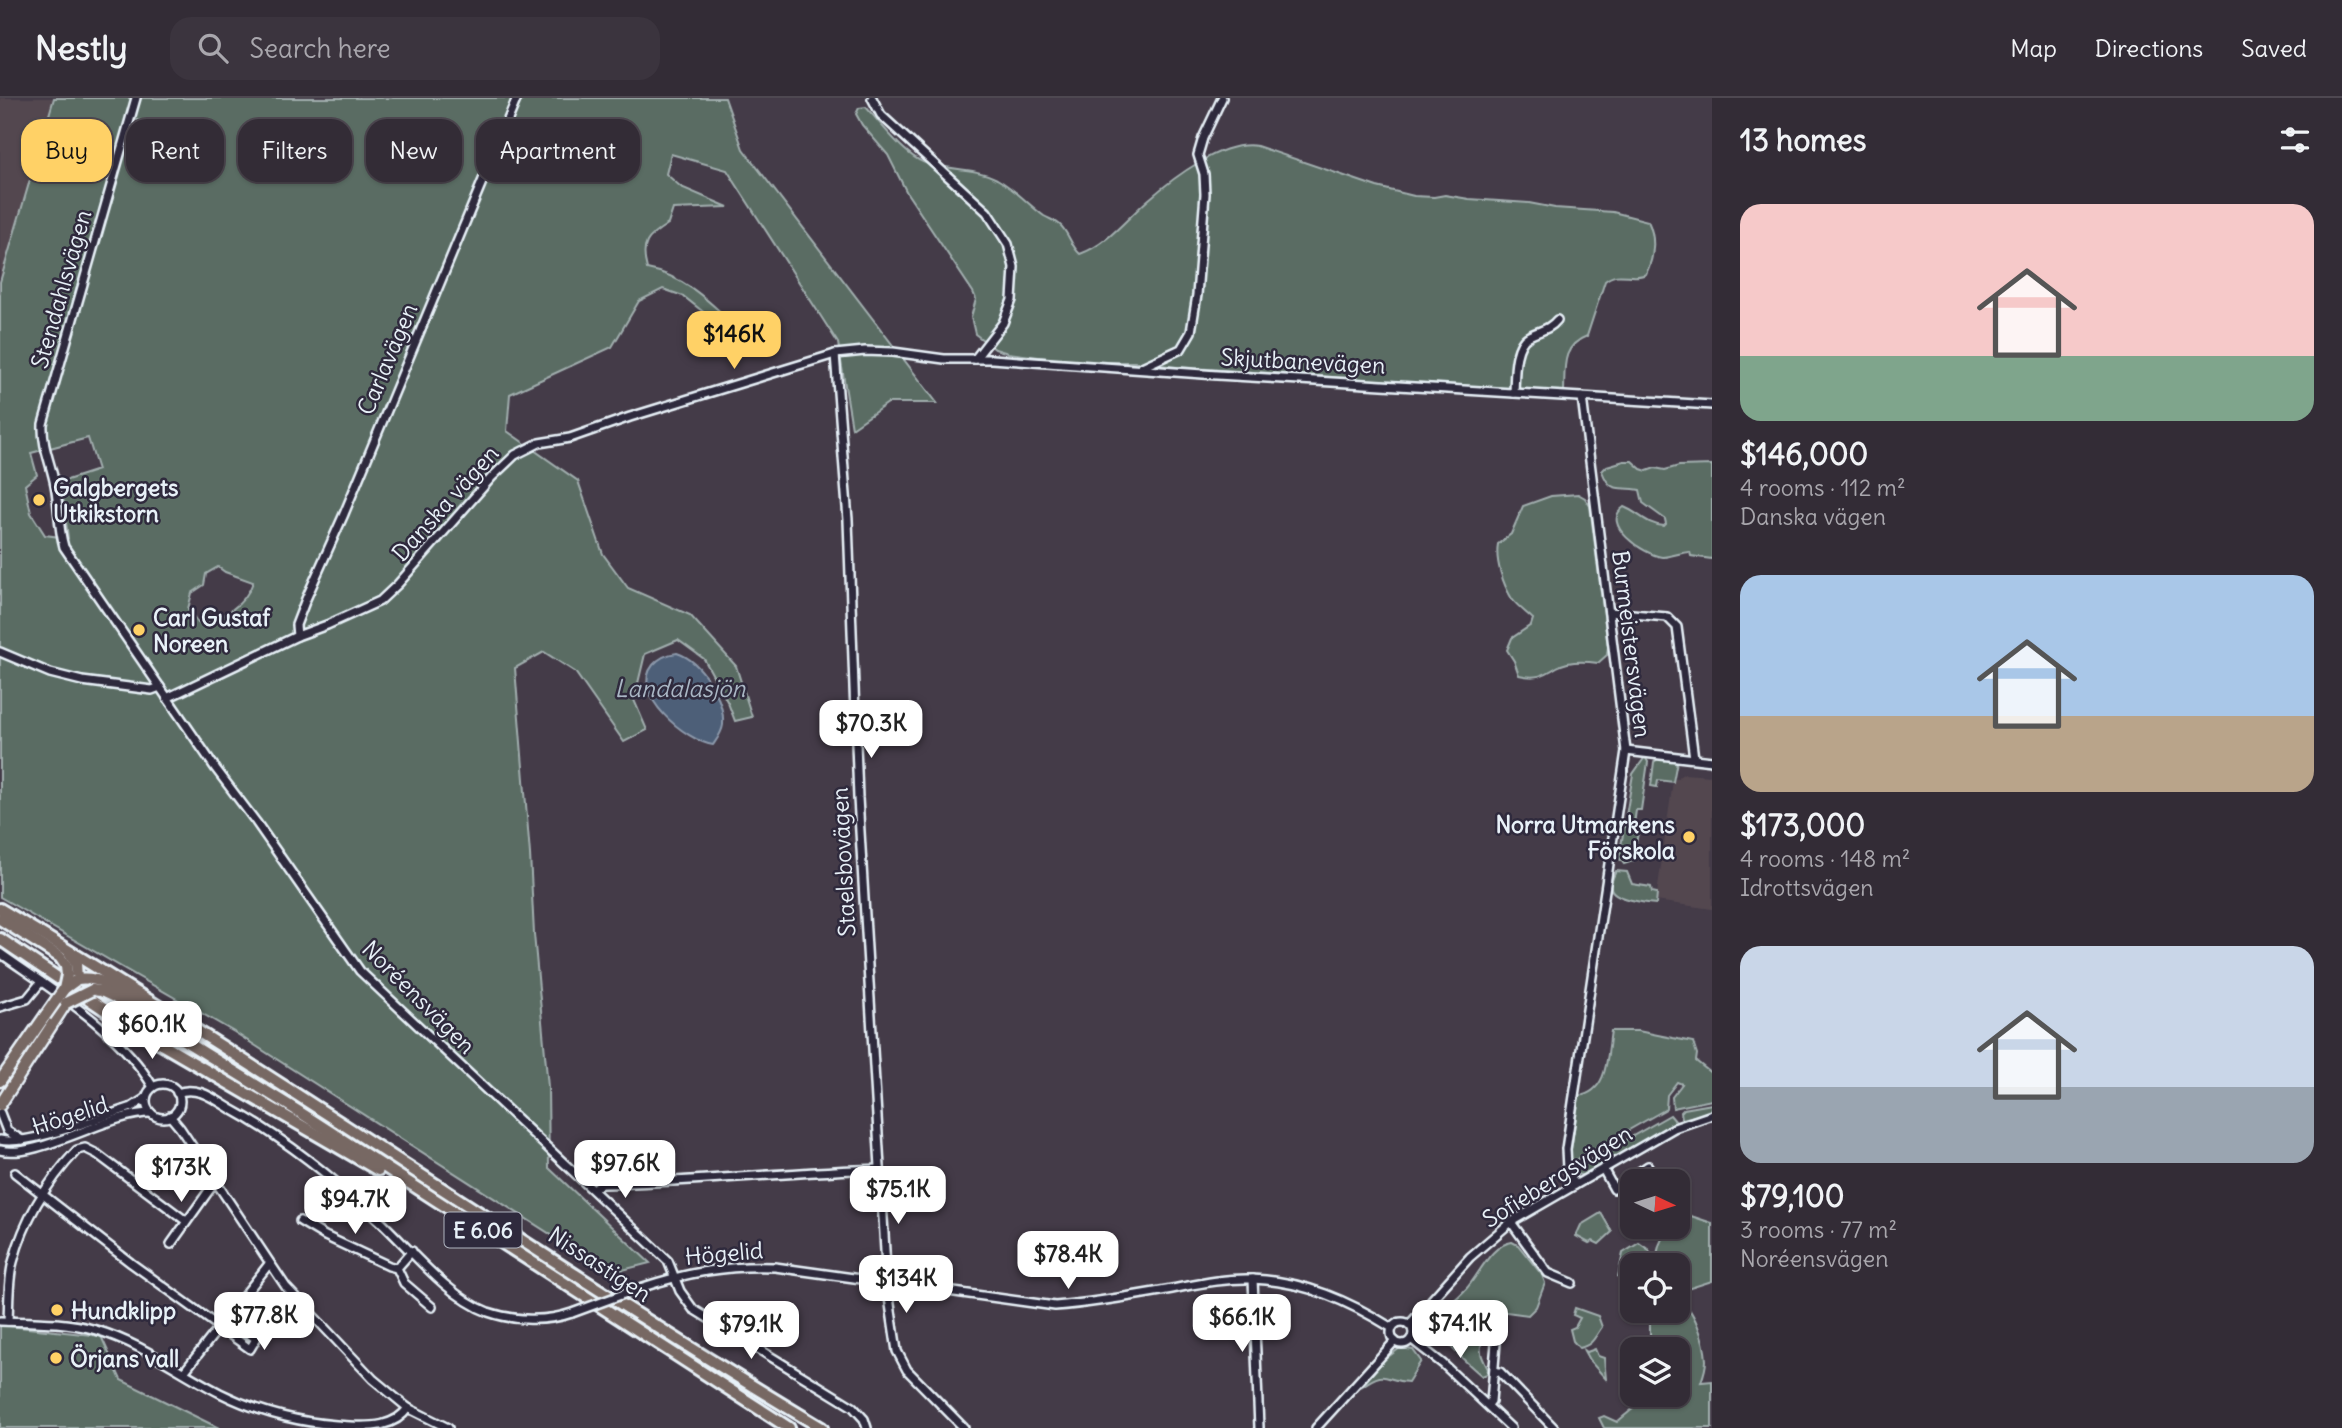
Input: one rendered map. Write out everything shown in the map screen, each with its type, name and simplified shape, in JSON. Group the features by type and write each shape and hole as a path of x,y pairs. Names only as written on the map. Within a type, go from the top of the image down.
{"highway":[{"name":"E 6.06","path":"0,909 180,1019"},
{"path":"0,919 60,957 74,979"},
{"name":"E 6.06","path":"0,939 92,1002 166,1048 367,1164 422,1191"},
{"path":"64,947 76,964 74,979 64,989"},
{"path":"74,979 101,981 154,1012 180,1019"},
{"name":"E 6.06","path":"66,1003 92,990 105,992 422,1191"},
{"name":"Nissastigen","path":"180,1019 722,1368 822,1428"},
{"name":"Nissastigen","path":"422,1191 789,1428"}],"main road":[{"path":"0,1081 49,1019 66,1003 74,979"},
{"path":"0,1105 64,989"}],"street":[{"name":"Stendahlsvägen","path":"56,493 42,436 46,407 136,98"},
{"name":"Carlavägen","path":"296,636 296,625 306,599 517,98"},
{"path":"872,98 881,115 987,212 1008,244 1014,267 1012,300 1003,323 975,359"},
{"path":"1137,369 1181,349 1191,332 1197,295 1205,194 1204,174 1198,155 1222,98"},
{"path":"1514,393 1517,355 1521,344 1528,337 1550,328 1557,320"},
{"name":"Danska vägen","path":"167,698 191,684 296,636 380,601 515,454 539,443 570,438 835,354 893,352"},
{"name":"Skjutbanevägen","path":"893,352 944,359 1712,405"},
{"name":"Staelsbovägen","path":"835,354 848,520 858,785 887,1284 897,1351 907,1370 964,1428"},
{"name":"Burmeistersvägen","path":"1575,1185 1567,1168 1566,1149 1626,751 1582,397"},
{"name":"Noréensvägen","path":"56,493 58,527 64,547 360,971 668,1261 680,1291 693,1309 853,1407 864,1419 867,1428"},
{"path":"1609,612 1667,617 1675,622 1693,758"},
{"path":"0,652 29,666 82,681 152,690 160,687"},
{"path":"1626,751 1712,761"},
{"path":"0,953 111,1036 153,1087"},
{"path":"0,1007 27,999 41,982"},
{"path":"169,1086 177,1093 179,1104 170,1116 158,1117 151,1113 146,1098 153,1087 169,1086"},
{"name":"Högelid","path":"177,1093 199,1092 258,1124 328,1175 461,1297 488,1312 505,1317 555,1318 675,1276 747,1266 775,1267 1055,1306 1101,1302 1203,1283 1253,1279 1301,1286 1350,1304 1392,1328"},
{"name":"Högelid","path":"0,1140 22,1140 132,1107 146,1098"},
{"name":"Högelid","path":"0,1113 6,1131 22,1140"},
{"name":"Högelid","path":"0,1150 20,1151 106,1122 140,1113 151,1113"},
{"name":"Sofiebergsvägen","path":"1409,1325 1470,1258 1511,1222 1674,1128 1712,1115"},
{"path":"170,1116 286,1287 373,1380 408,1408 448,1428"},
{"path":"187,1221 97,1154 82,1148 74,1153 30,1216 12,1264 4,1321 95,1329 126,1340 244,1404 301,1421 361,1426 390,1423 401,1417 408,1408"},
{"path":"1603,1169 1614,1189 1648,1166"},
{"path":"593,1189 601,1184 880,1169"},
{"path":"15,1173 131,1263 250,1349 256,1339 226,1316"},
{"path":"171,1244 215,1182"},
{"path":"300,1221 347,1247 397,1268 404,1283 432,1307"},
{"path":"1511,1222 1548,1273 1572,1283"},
{"path":"397,1268 412,1251"},
{"path":"184,1372 269,1264"},
{"path":"1253,1279 1259,1428"},
{"path":"1488,1405 1491,1401 1498,1320"},
{"path":"1401,1322 1409,1325 1412,1331 1411,1339 1402,1344 1395,1341 1391,1336 1392,1328 1401,1322"},
{"path":"1411,1339 1443,1364 1511,1428"},
{"path":"1316,1428 1395,1341"},
{"path":"1494,1372 1500,1372 1554,1428"}],"shaded area":[{"path":"0,98 54,98 48,119 21,119 21,182 29,182 0,282"},
{"name":"Norra Utmarkens Förskola","path":"1683,774 1712,776 1712,909 1656,901 1673,781"}],"green space":[{"path":"54,98 725,98 743,149 937,403 888,403 852,428 838,343 727,170 671,154 666,174 681,187 728,207 673,209 668,224 647,242 644,253 647,269 682,282 730,321 706,314 683,296 663,289 639,301 612,347 510,394 507,431 578,481 603,554 628,588 690,615 736,666 752,717 735,721 704,659 678,640 645,654 634,700 647,730 624,742 575,672 544,652 515,668 548,1087 549,1168 650,1263 611,1273 234,1032 0,897 0,282 29,182 112,182 112,119 48,119","holes":["88,438 98,470 61,482 68,538 45,535 31,513 25,485 37,475 31,453","218,567 253,582 245,598 231,610 215,619 198,623 188,609 192,593 204,585 206,574"]},
{"path":"866,107 895,140 921,161 989,175 1004,183 1044,216 1059,224 1080,254 1108,238 1148,200 1199,162 1229,149 1257,146 1377,187 1414,196 1445,195 1529,203 1555,208 1613,212 1648,221 1653,241 1651,261 1646,274 1620,275 1605,281 1587,336 1573,346 1566,359 1564,392 1134,362 1077,362 1008,353 995,349 975,334 971,317 976,299 973,292 907,193 888,155 862,125 856,114 859,108"},
{"path":"1632,461 1647,471 1655,468 1665,470 1679,466 1712,465 1712,559 1691,556 1690,552 1662,557 1645,551 1627,538 1617,522 1618,514 1624,507 1653,523 1664,526 1666,524 1665,519 1643,503 1640,490 1613,487 1605,479 1602,471 1607,466"},
{"path":"1578,494 1585,498 1590,506 1607,655 1598,663 1572,662 1539,676 1519,675 1507,650 1512,638 1531,625 1533,619 1512,599 1500,572 1498,544 1511,534 1523,506 1551,496"},
{"path":"1645,757 1648,762 1641,810 1636,810 1634,825 1639,827 1633,861 1624,864 1619,858 1633,774"},
{"path":"1659,758 1677,761 1673,782 1658,780 1657,787 1651,786 1654,762"},
{"path":"1616,871 1627,872 1632,884 1651,887 1652,892 1657,893 1656,904 1630,900 1613,892 1611,884"},
{"path":"1611,1031 1638,1031 1693,1042 1696,1061 1712,1074 1712,1100 1673,1108 1672,1097 1682,1084 1677,1082 1667,1095 1666,1109 1572,1162 1570,1156 1579,1096 1589,1093 1601,1080 1605,1071"},
{"path":"1712,1104 1712,1112 1682,1119 1681,1112 1684,1109"},
{"path":"1670,1115 1676,1122 1582,1175 1574,1174 1573,1170"},
{"path":"1601,1213 1612,1232 1599,1244 1593,1241 1589,1243 1576,1236 1581,1225"},
{"path":"1690,1216 1712,1223 1712,1281 1690,1288 1690,1253 1657,1253 1662,1239 1690,1239"},
{"path":"1512,1242 1518,1245 1542,1275 1545,1283 1536,1307 1528,1315 1499,1311 1492,1320 1482,1342 1481,1353 1488,1369 1487,1374 1482,1376 1446,1341 1432,1319 1466,1289 1491,1254 1504,1244"},
{"path":"1639,1243 1650,1253 1623,1253"},
{"path":"1575,1308 1598,1316 1602,1327 1590,1343 1579,1348 1573,1341 1570,1329 1575,1327 1580,1318 1573,1315"},
{"path":"1690,1311 1698,1325 1705,1353 1705,1371 1701,1382 1712,1381 1712,1428 1604,1428 1599,1418 1604,1416 1617,1422 1635,1407 1690,1407 1690,1337 1650,1337 1650,1323 1690,1323"},
{"name":"Örjans vall","path":"0,1325 101,1336 121,1380 219,1428 0,1428"},
{"path":"1400,1348 1413,1350 1421,1361 1408,1382 1381,1377 1361,1387 1384,1360"},
{"path":"1583,1349 1587,1352 1595,1349 1598,1356 1604,1358 1606,1379 1589,1360"}],"water":[{"name":"Landalasjön","path":"677,653 695,664 716,693 723,715 723,725 713,745 702,742 676,726 654,702 648,689 648,677 653,665 664,656"}],"place":[{"name":"Galgbergets Utkikstorn","path":"39,500"},
{"name":"Carl Gustaf Noreen","path":"139,630"},
{"name":"Norra Utmarkens Förskola","path":"1689,837"},
{"name":"Hundklipp","path":"57,1310"},
{"name":"Örjans vall","path":"56,1358"}]}
